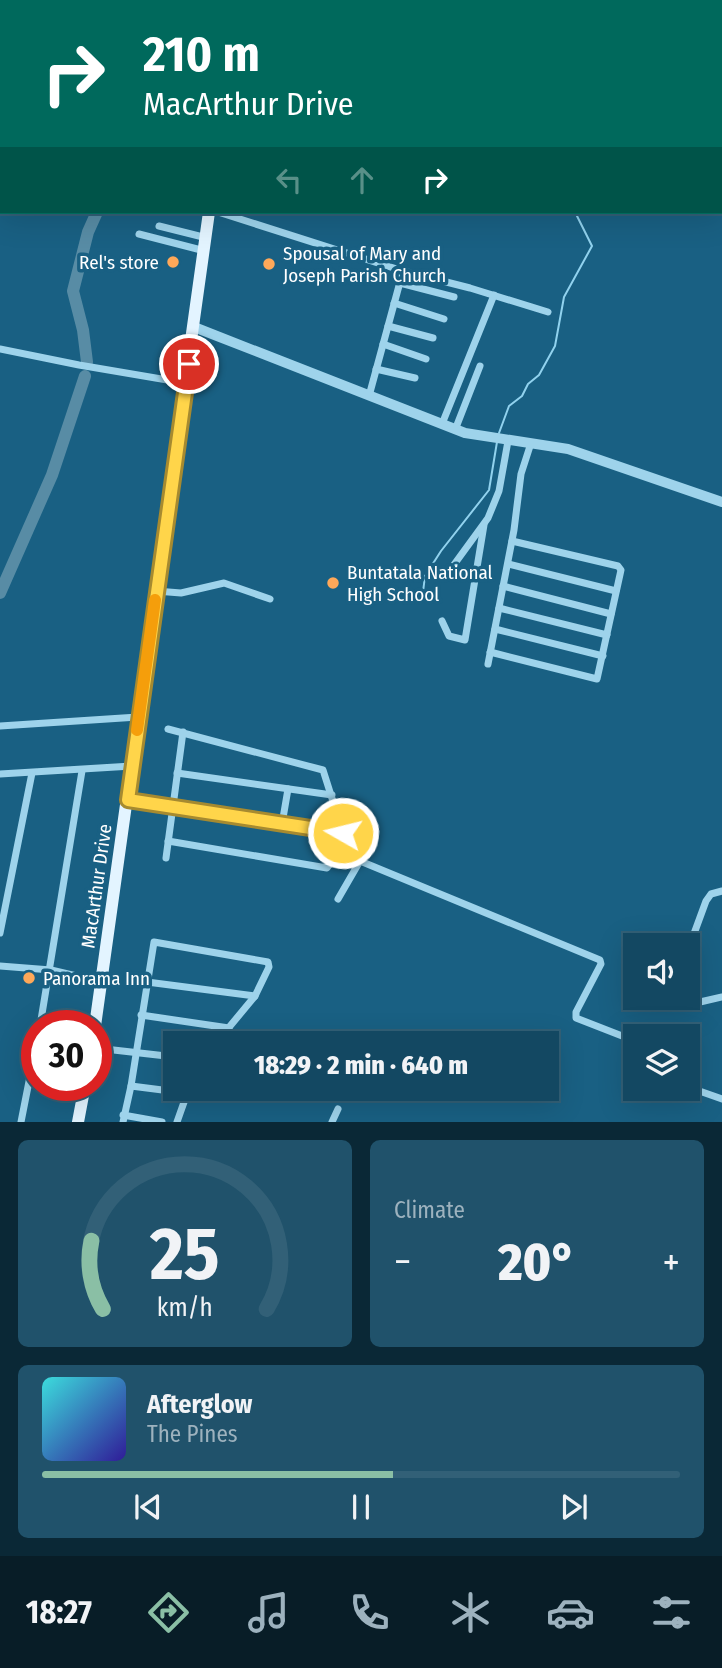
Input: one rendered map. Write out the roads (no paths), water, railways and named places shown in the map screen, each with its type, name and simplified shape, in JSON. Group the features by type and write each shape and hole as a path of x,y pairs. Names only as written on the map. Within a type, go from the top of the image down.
{"main road":[{"name":"MacArthur Drive","path":"98,1010 209,214"},
{"path":"78,1122 82,1101"}],"street":[{"path":"224,214 403,271 548,312"},
{"path":"159,226 207,238"},
{"path":"139,234 205,251"},
{"path":"369,396 403,271"},
{"path":"400,283 454,298"},
{"path":"442,424 494,295"},
{"path":"394,303 444,319"},
{"path":"388,326 433,338"},
{"path":"194,327 455,429 487,438 568,449 722,502"},
{"path":"383,344 426,359"},
{"path":"0,349 186,383"},
{"path":"455,429 480,366"},
{"path":"376,369 415,378"},
{"path":"442,621 449,636 465,640 484,525 499,491 506,440"},
{"path":"488,664 512,541 521,474 531,443"},
{"path":"453,566 463,549 484,525"},
{"path":"490,652 596,681 599,677 620,567 512,541"},
{"path":"508,564 616,591"},
{"path":"156,591 181,593 224,583 270,599"},
{"path":"503,586 611,614"},
{"path":"499,608 607,635"},
{"path":"495,629 603,656"},
{"path":"0,726 139,717"},
{"path":"167,729 323,770 343,833 340,850 330,867 324,869 168,841"},
{"path":"166,858 183,732"},
{"path":"0,774 132,766"},
{"path":"43,1010 82,771"},
{"path":"177,772 331,795"},
{"path":"0,933 32,773"},
{"path":"282,824 288,789"},
{"path":"128,800 367,838 360,861 338,899"},
{"path":"360,861 600,960 601,964 576,1012 576,1018 623,1036"},
{"path":"694,933 706,901 711,894 722,891"},
{"path":"162,1122 123,1118 137,1052 152,945 157,942 268,962 269,967 255,996 226,1031"},
{"path":"0,965 51,970 103,982"},
{"path":"147,982 255,996"},
{"path":"700,1003 722,996"},
{"path":"141,1015 229,1028"},
{"path":"112,1050 163,1055"},
{"path":"131,1086 163,1089"},
{"path":"700,1091 722,1099"},
{"path":"21,1122 25,1101"},
{"path":"177,1122 184,1101"},
{"path":"332,1122 338,1109"}],"waterway":[{"path":"87,362 83,330 73,291 88,232 96,214"},
{"path":"499,433 509,406 522,396 528,384 539,375 555,346 564,297 592,246 576,214"},
{"path":"0,593 52,475 85,376"},
{"path":"422,600 425,576 489,490 497,442"}],"place":[{"name":"Rel's store","path":"173,262"},
{"name":"Spousal of Mary and Joseph Parish Church","path":"269,264"},
{"name":"Buntatala National High School","path":"333,583"},
{"name":"Panorama Inn","path":"29,978"}]}
